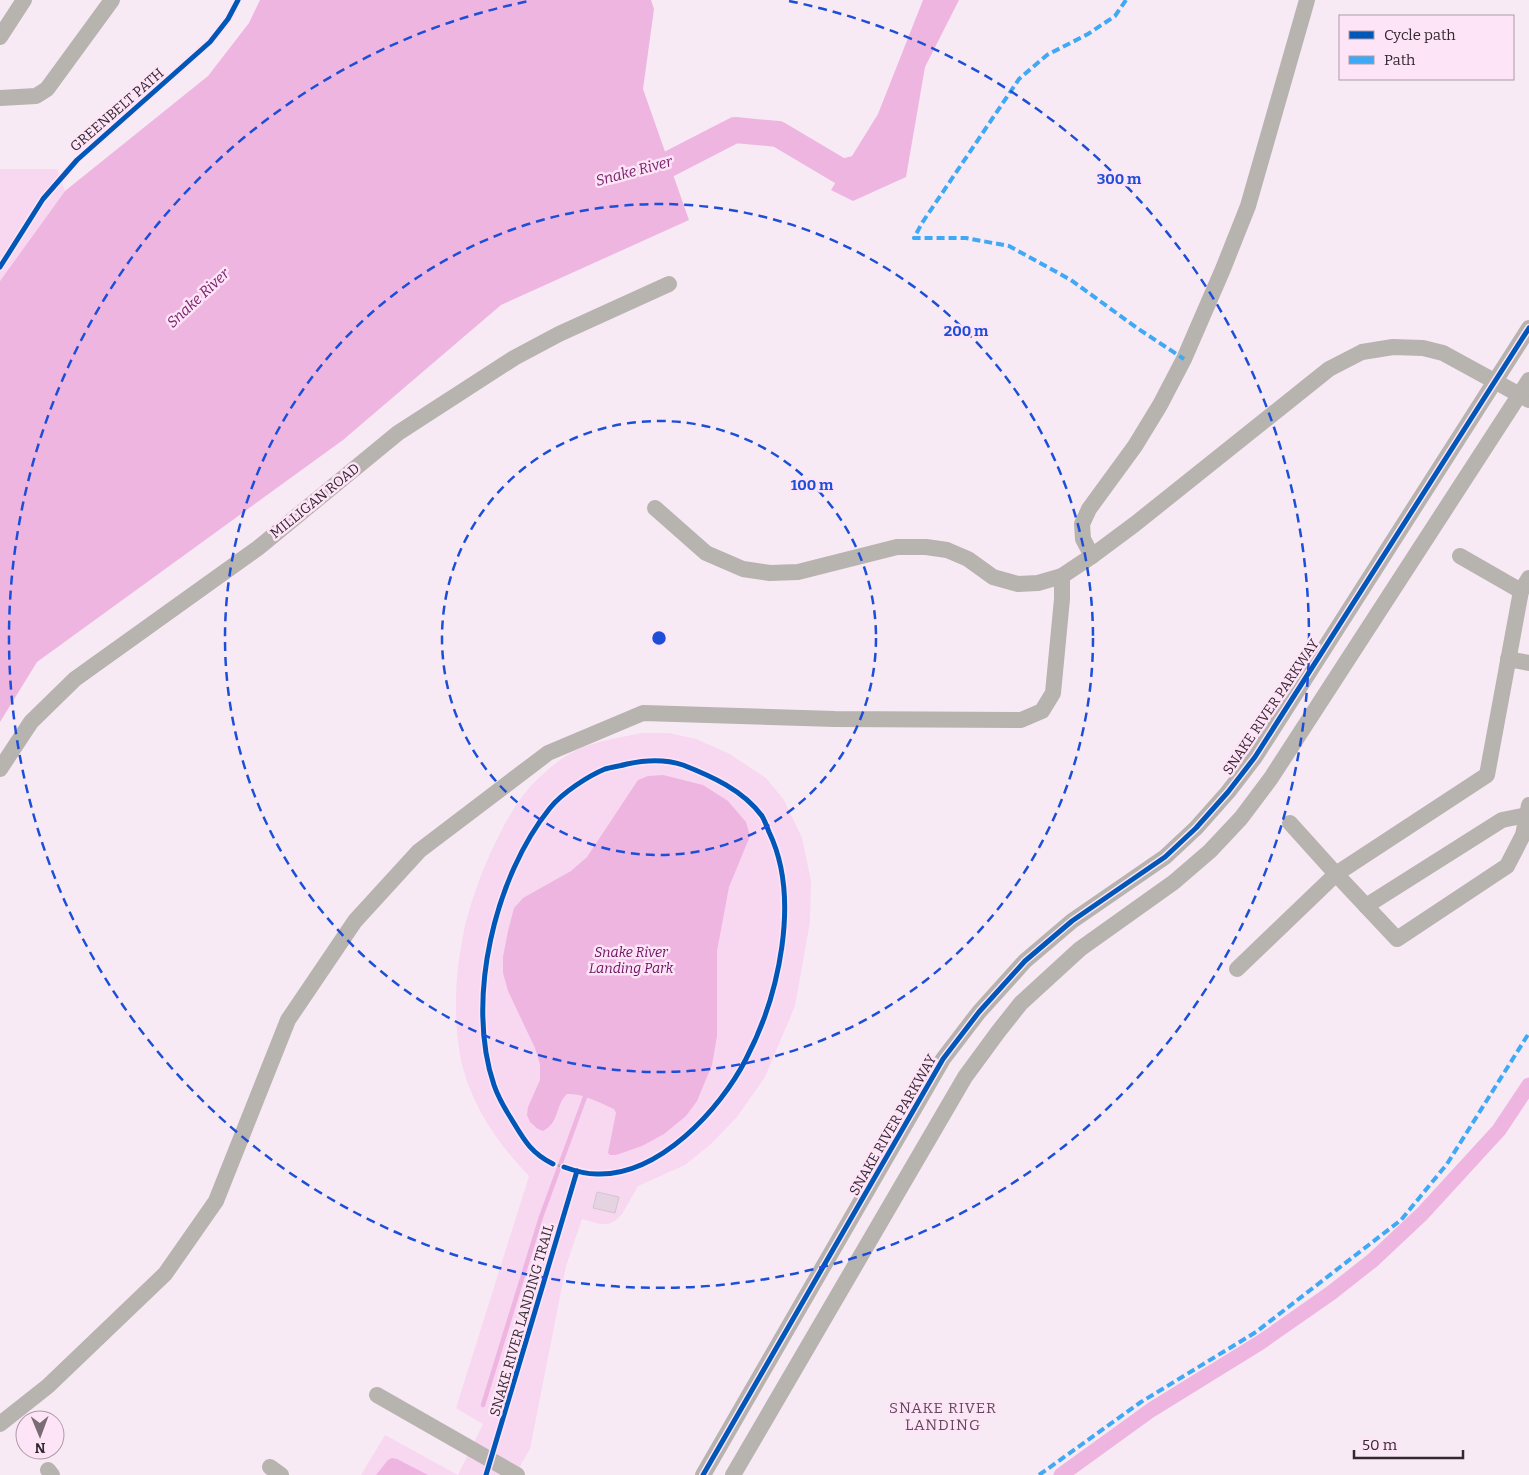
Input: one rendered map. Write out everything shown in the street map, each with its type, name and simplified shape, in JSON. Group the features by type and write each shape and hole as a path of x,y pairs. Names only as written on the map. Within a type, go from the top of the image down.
{"street":[{"path":"0,37 24,0"},
{"path":"0,98 36,96 47,89 112,0"},
{"path":"1092,556 1083,539 1082,524 1089,509 1134,446 1160,405 1184,359 1223,269 1248,206 1307,0"},
{"name":"MILLIGAN ROAD","path":"0,769 31,722 75,679 258,548 398,433 514,358 559,334 669,284"},
{"name":"SNAKE RIVER PARKWAY","path":"703,1475 943,1059 979,1012 1025,961 1072,921 1165,857 1196,828 1228,792 1254,757 1529,328"},
{"path":"655,508 706,554 743,569 770,573 798,572 897,547 926,547 954,553 968,559 993,577 1018,584 1038,583 1062,576 1092,556 1135,524 1329,369 1362,352 1393,347 1423,348 1443,353 1524,398"},
{"path":"733,1475 965,1077 1021,1003 1047,978 1080,949 1174,882 1210,851 1241,818 1270,778 1524,398 1529,380"},
{"path":"1237,969 1336,874 1488,775 1508,659 1525,584 1460,556"},
{"path":"0,1424 48,1386 165,1274 216,1201 288,1020 355,921 419,851 548,753 644,713 836,719 1022,720 1042,711 1053,693 1062,599 1062,576"},
{"path":"1508,659 1529,663"},
{"path":"1290,823 1397,939 1507,866 1523,835 1528,810"},
{"path":"1366,906 1502,820 1528,810"},
{"path":"378,1395 517,1475"}],"path":[{"path":"546,1160 571,1169"}],"green space":[{"path":"0,169 57,169 65,191 0,281"},
{"name":"Snake River Landing Park","path":"642,733 669,733 696,739 728,753 766,778 784,800 802,838 811,881 810,922 795,1006 765,1077 737,1117 711,1144 685,1165 638,1186 622,1214 615,1221 608,1224 600,1224 582,1219 566,1266 530,1449 515,1475 458,1475 483,1424 456,1408 529,1176 507,1151 487,1123 471,1093 461,1060 456,1013 458,966 472,900 495,843 514,808 534,783 560,760 589,745"},
{"path":"385,1435 458,1475 361,1475"}],"water":[{"path":"260,0 651,0 654,9 643,89 689,220 501,305 343,440 37,662 0,722 0,281 65,191 208,76 249,23"},
{"path":"923,0 959,0 925,67 906,177 853,201 831,190 878,114"},
{"path":"663,775 703,785 728,801 746,822 750,836 729,887 717,951 717,1036 712,1065 697,1101 686,1116 664,1134 642,1146 616,1155 610,1155 608,1153 616,1113 614,1109 591,1099 567,1094 563,1098 552,1123 543,1131 530,1122 527,1115 528,1107 540,1080 540,1064 535,1048 508,991 503,973 503,957 514,908 523,898 571,871 587,857 638,780 648,776"},
{"path":"392,1458 428,1475 376,1475 388,1460"}],"building":[{"path":"597,1192 619,1197 615,1213 593,1208"}],"waterway":[{"name":"Snake River","path":"634,172 669,164 735,130 778,134 842,172 877,163"},
{"path":"1061,1475 1151,1410 1261,1342 1331,1293 1373,1260 1422,1214 1499,1130 1529,1085"},
{"path":"483,1405 541,1217 585,1097"}],"marked path":[{"path":"1126,0 1115,16 1088,34 1047,55 1019,79 922,223 914,238 966,238 1009,246 1071,280 1137,328 1184,359"},
{"path":"1039,1475 1141,1402 1256,1332 1401,1220 1447,1164 1529,1033"}],"cycle path":[{"name":"GREENBELT PATH","path":"0,267 43,199 77,160 210,42 228,19 238,0"},
{"path":"703,1475 943,1059 979,1012 1025,961 1072,921 1165,857 1196,828 1228,792 1255,757 1529,328"},
{"path":"553,1164 534,1151 520,1134 494,1085 486,1051 483,1015 484,978 490,940 500,903 514,868 531,836 550,808 568,791 605,769 648,761 662,761 683,765 726,785 746,799 762,816 779,858 784,886 782,947 768,1006 758,1034 735,1079 704,1118 665,1152 643,1164 620,1172 593,1174 564,1167"},
{"name":"SNAKE RIVER LANDING TRAIL","path":"486,1475 577,1171"}],"district":[{"name":"SNAKE RIVER LANDING","path":"943,1416"}]}
